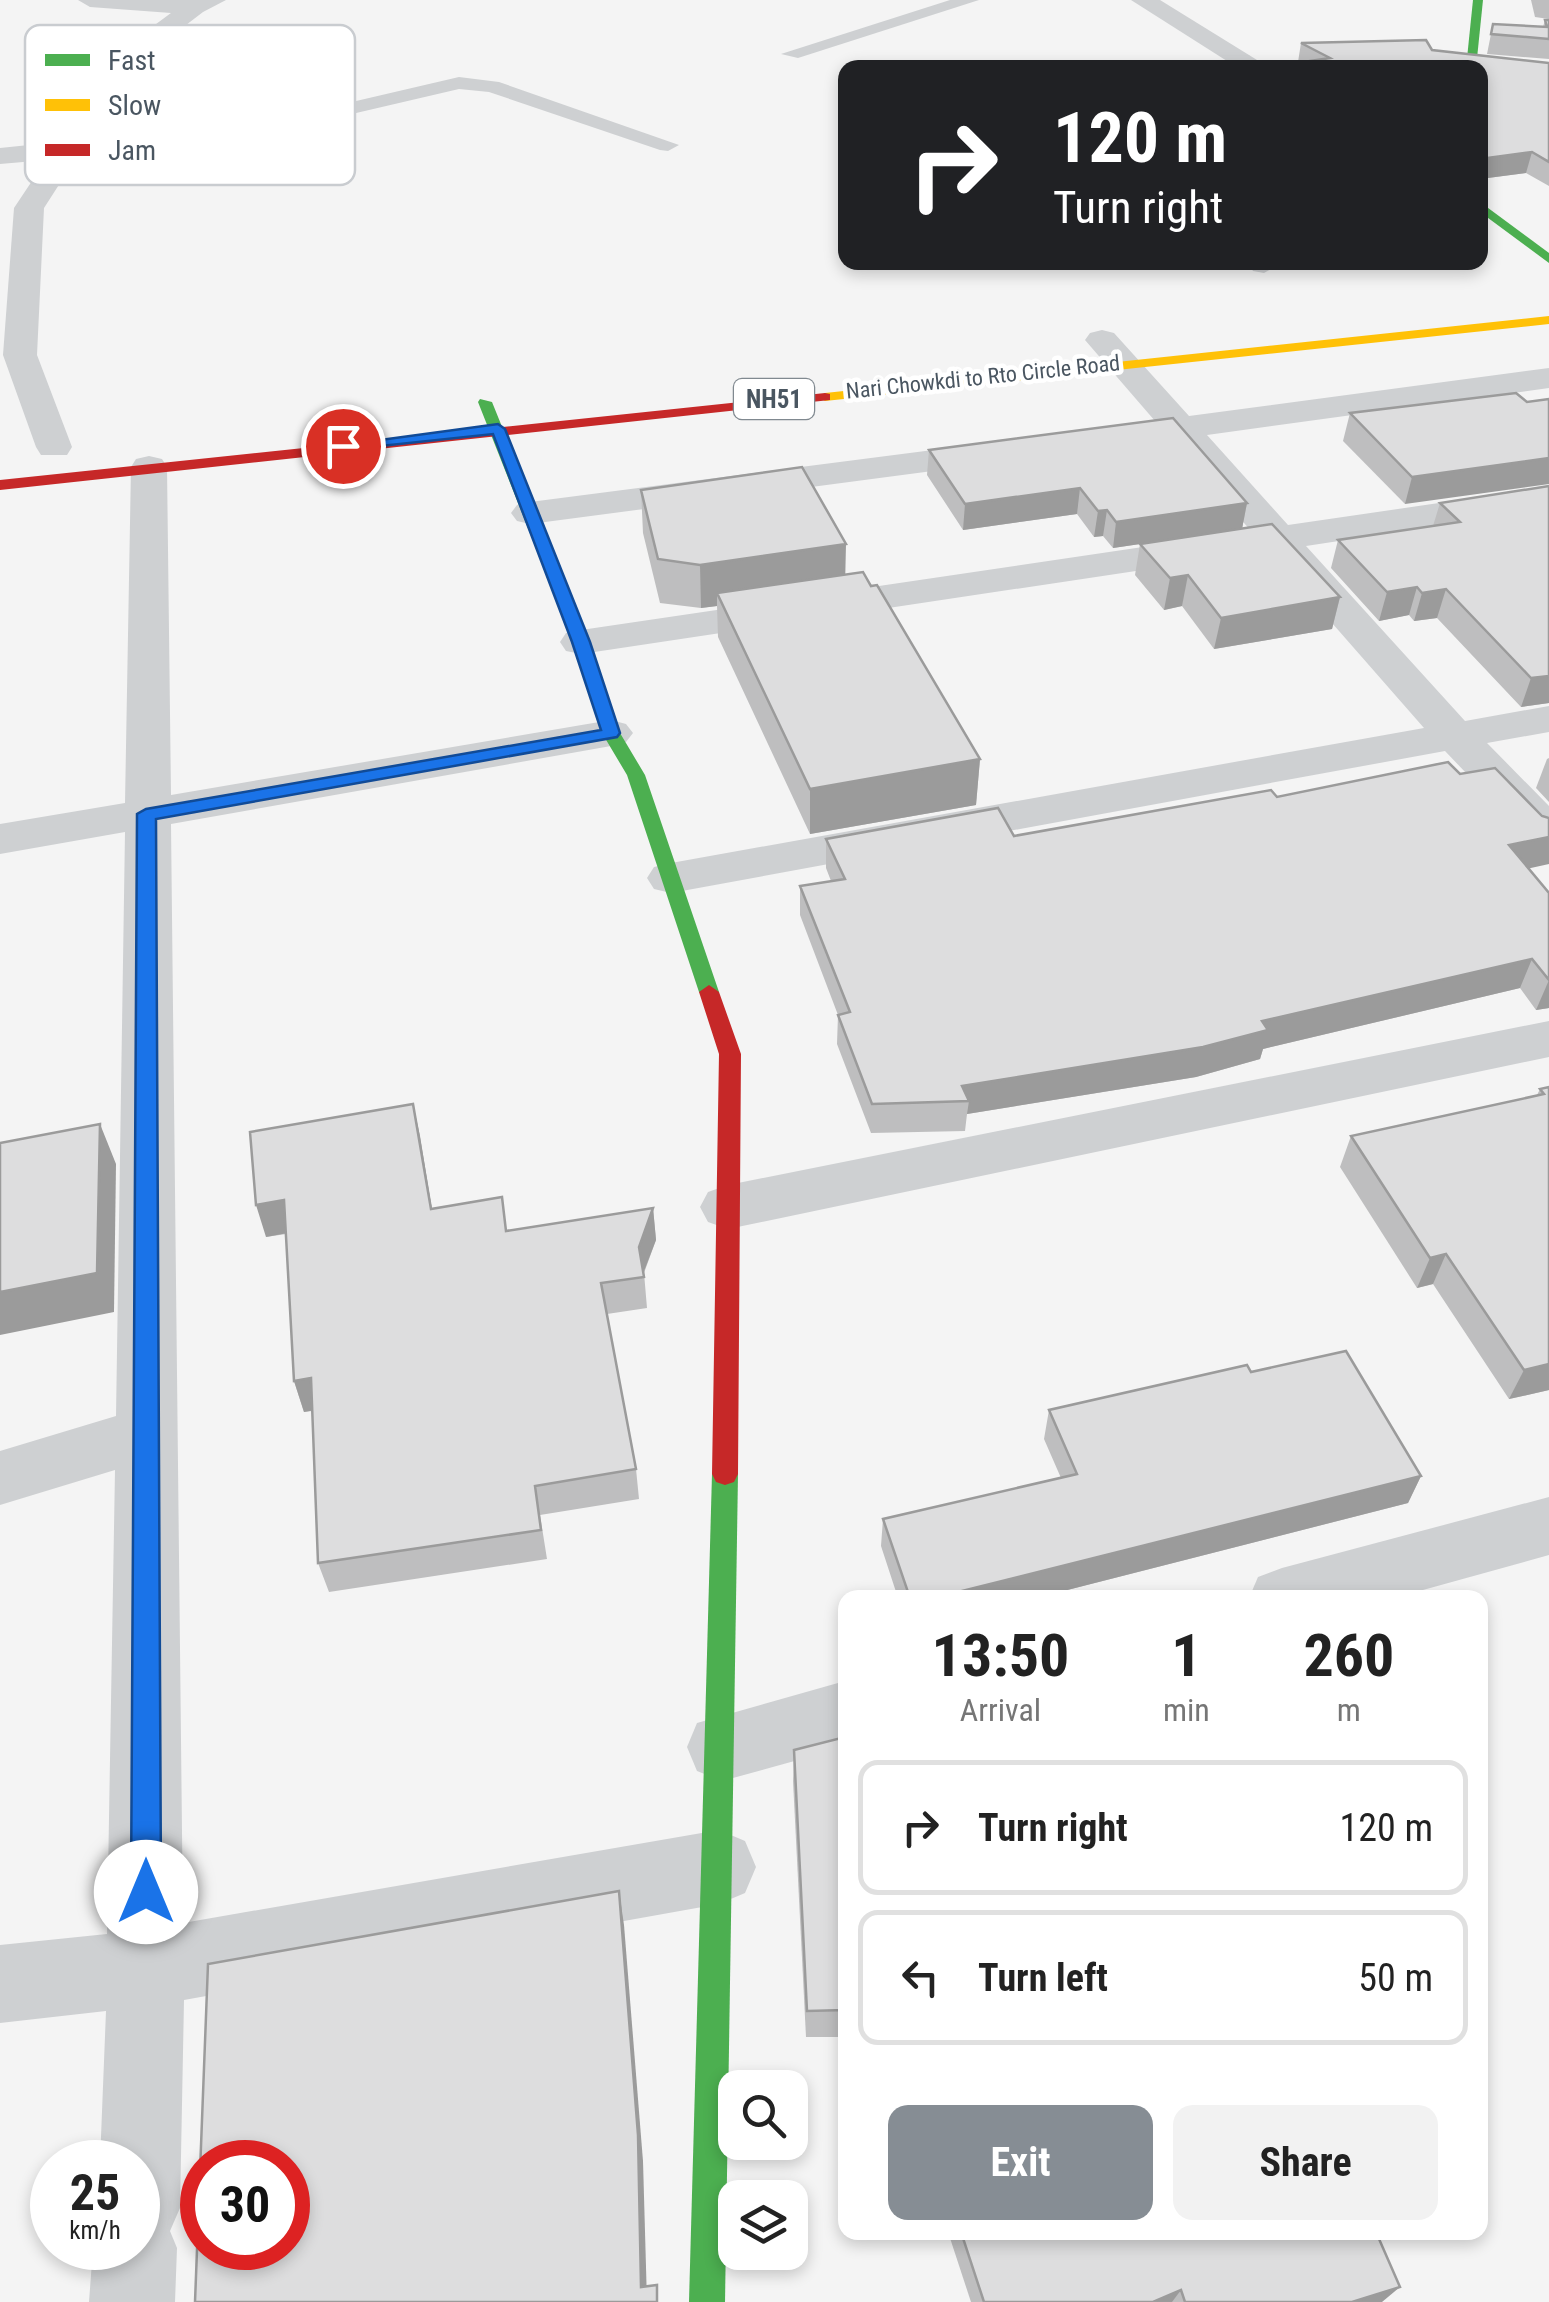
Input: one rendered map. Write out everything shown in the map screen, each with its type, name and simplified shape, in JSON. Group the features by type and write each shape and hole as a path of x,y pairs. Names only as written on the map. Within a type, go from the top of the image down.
{"main road":[{"path":"1477,11 1478,60"},
{"path":"1488,212 1549,259"},
{"path":"1335,319 1549,299"},
{"name":"Nari Chowkdi to Rto Circle Road","path":"0,484 498,429 1112,345 1549,320"},
{"path":"485,402 581,642 611,733 636,776 730,1054 722,1747 707,2302"}],"street":[{"path":"90,0 204,3"},
{"path":"1142,0 1243,60"},
{"path":"173,25 204,3"},
{"path":"1477,11 1506,26"},
{"path":"0,156 25,151"},
{"path":"44,185 29,208 11,302 20,355 54,447"},
{"path":"1112,345 1454,735 1549,833"},
{"path":"1084,441 1549,378"},
{"path":"530,513 1044,446"},
{"path":"142,2140 146,1968 146,814 150,467"},
{"path":"581,642 1549,498"},
{"path":"670,878 1549,718"},
{"path":"0,839 611,733"},
{"path":"728,1207 1549,1040"},
{"path":"0,1478 147,1433"},
{"path":"1312,1590 1549,1526"},
{"path":"722,1747 838,1716"},
{"path":"0,1984 146,1968 719,1866"},
{"path":"132,2302 134,2270"}],"lane":[{"path":"791,54 970,0"},
{"path":"355,107 458,84 492,86 668,145"}],"building":[{"path":"1545,20 1549,20 1549,39 1491,34 1493,24 1547,27"},
{"path":"1426,40 1432,50 1549,63 1549,162 1532,152 1488,158 1488,60 1317,60 1330,58 1301,43"},
{"path":"1516,393 1527,402 1549,399 1549,458 1412,477 1350,413"},
{"path":"1173,418 1247,503 1116,522 1107,510 1098,511 1080,488 965,504 929,450"},
{"path":"802,467 846,544 700,565 658,559 641,490"},
{"path":"1549,486 1549,676 1531,678 1446,589 1422,593 1417,587 1387,592 1338,540 1460,522 1440,503"},
{"path":"1272,524 1340,597 1221,618 1188,575 1170,578 1140,544"},
{"path":"863,572 871,586 877,585 980,759 810,789 717,593"},
{"path":"1448,762 1460,774 1495,768 1542,816 1549,818 1549,837 1509,845 1549,893 1549,980 1532,959 1262,1021 1268,1030 1203,1047 962,1086 969,1101 872,1104 838,1015 850,1012 800,886 845,879 826,839 998,808 1014,836 1271,790 1277,797"},
{"path":"1549,1087 1549,1364 1524,1370 1446,1254 1430,1258 1351,1136 1544,1094 1540,1089"},
{"path":"413,1104 431,1209 502,1197 506,1231 653,1208 639,1247 644,1277 601,1283 636,1469 535,1486 541,1530 318,1563 311,1378 294,1381 284,1200 256,1205 250,1132"},
{"path":"100,1124 97,1273 0,1292 0,1143"},
{"path":"1346,1351 1421,1476 966,1590 907,1590 883,1519 1077,1474 1049,1410 1247,1365 1251,1372"},
{"path":"838,1739 838,2010 807,2011 794,1750"},
{"path":"619,1891 638,2135 641,2287 657,2285 657,2302 195,2302 196,2270 310,2270 310,2140 201,2140 208,1964"},
{"path":"964,2240 1379,2240 1400,2287 1352,2302 1185,2302 1181,2290 1153,2302 984,2302"}],"traffic: fast":[{"path":"1472,60 1478,0"},
{"path":"1488,212 1549,259"},
{"path":"485,402 581,642 611,733 636,775 709,992"},
{"path":"707,2302 725,1474"}],"traffic: slow":[{"path":"825,397 1549,320"}],"traffic: jam":[{"path":"0,485 825,397"},
{"path":"709,992 730,1054 725,1474"}],"route":[{"path":"146,1892 146,814 611,733 581,642 498,429 343,446"}]}
